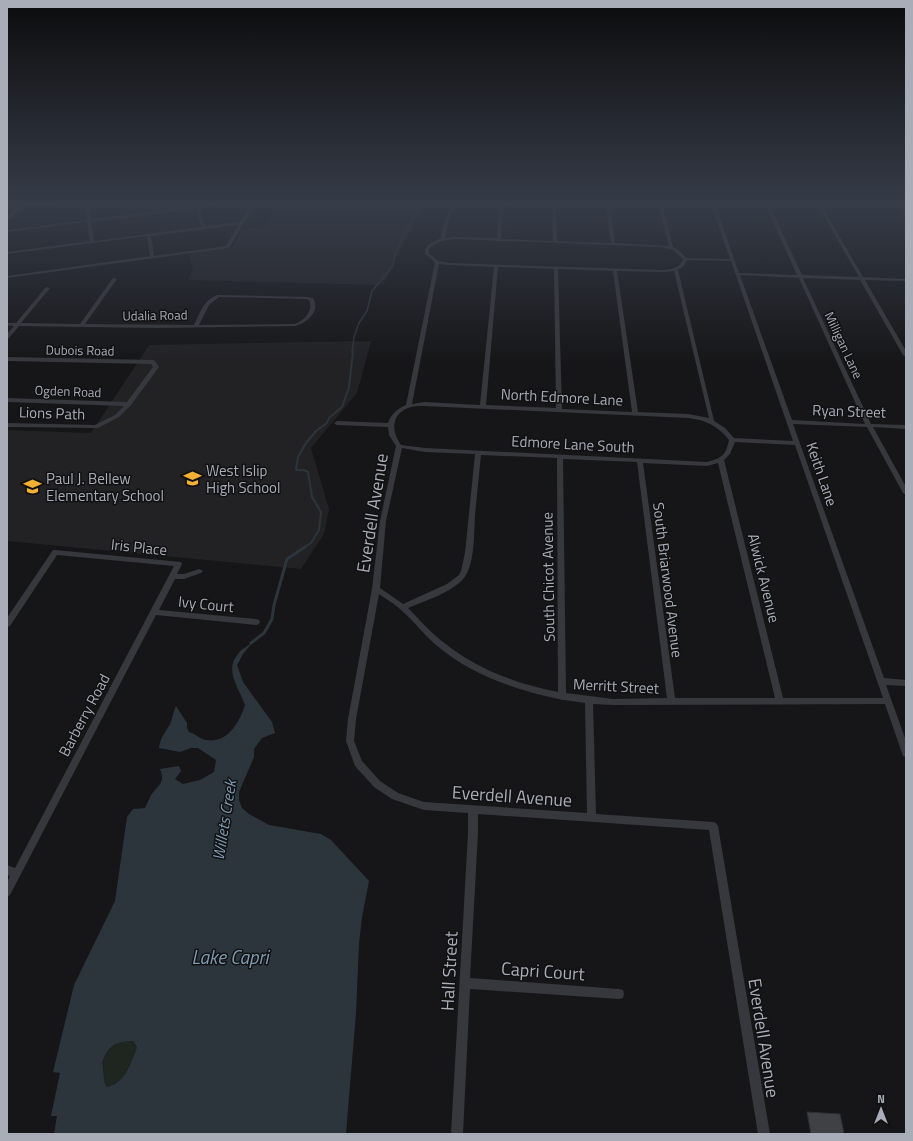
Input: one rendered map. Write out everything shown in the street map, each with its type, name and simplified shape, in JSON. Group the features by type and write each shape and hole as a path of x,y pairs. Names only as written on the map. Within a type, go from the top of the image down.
{"street":[{"path":"7,277 150,257"},
{"path":"432,257 437,262 676,270 684,263 685,258 733,260"},
{"name":"Milligan Lane","path":"790,257 869,425 906,493"},
{"path":"850,257 906,355"},
{"name":"Keith Lane","path":"733,260 906,753"},
{"path":"337,423 390,425 393,417 409,406 437,262"},
{"path":"483,407 496,265"},
{"path":"556,267 559,410"},
{"path":"615,269 635,413"},
{"path":"676,270 712,420 726,431 732,440 730,451 721,461"},
{"path":"738,274 906,280"},
{"path":"81,326 115,279"},
{"path":"7,337 48,288"},
{"name":"Udalia Road","path":"7,324 158,328 295,325 303,323 309,319 313,305 311,299 306,298 223,296 212,298 196,326"},
{"name":"Dubois Road","path":"7,359 153,362 156,367 129,404"},
{"name":"Ogden Road","path":"7,400 129,404"},
{"name":"Lions Path","path":"7,425 96,427 117,416 129,404"},
{"name":"North Edmore Lane","path":"409,406 424,404 635,413 688,416 712,420"},
{"name":"Ryan Street","path":"790,422 906,427"},
{"name":"Everdell Avenue","path":"390,425 392,438 399,446 383,520 376,589 352,719 350,741 358,764 377,784 395,796 424,806 713,826 764,1134"},
{"path":"732,440 797,443"},
{"name":"Edmore Lane South","path":"399,446 425,450 707,464 721,461"},
{"path":"402,607 446,587 461,576 467,564 478,453"},
{"name":"South Chicot Avenue","path":"560,457 562,697"},
{"name":"South Briarwood Avenue","path":"640,460 671,702"},
{"name":"Alwick Avenue","path":"721,461 780,702"},
{"name":"Iris Place","path":"7,624 55,552 179,564 172,577"},
{"name":"Iris Place","path":"172,577 184,576 199,571"},
{"name":"Barberry Road","path":"7,892 172,577"},
{"name":"Merritt Street","path":"376,589 402,607 440,644 470,663 509,682 538,692 562,697 589,700 671,702 888,701"},
{"name":"Ivy Court","path":"154,612 256,622"},
{"path":"881,682 906,683"},
{"path":"589,700 592,818"},
{"name":"Hall Street","path":"457,1134 473,810"},
{"path":"7,870 17,873"},
{"name":"Capri Court","path":"465,983 619,994"}],"shaded area":[{"path":"189,257 397,257 383,285 188,280 193,269"},
{"name":"West Islip High School","path":"371,341 357,393 311,448 329,509 324,534 301,569 7,541 7,430 91,433 149,345"},
{"path":"133,1041 137,1047 126,1071 118,1081 107,1087 102,1064 107,1053 113,1046 121,1042"}],"water":[{"name":"Lake Capri","path":"253,642 243,654 237,665 243,682 272,722 275,733 262,738 254,749 254,757 239,792 239,800 242,808 249,814 269,825 321,834 331,840 369,881 362,917 359,944 356,1013 346,1134 54,1134 57,1116 51,1116 60,1073 53,1072 74,985 115,901 127,817 133,809 145,808 151,795 162,781 160,769 179,766 181,771 175,779 183,784 200,780 214,772 216,760 198,748 191,748 180,752 159,748 160,741 171,722 176,706 187,723 189,732 202,739 214,740 221,738 232,730 240,718 245,705 232,673 232,666 239,652","holes":["133,1041 137,1047 130,1066 123,1077 113,1085 107,1087 102,1063 107,1052 110,1048 121,1042"]}],"building":[{"path":"807,1112 840,1114 844,1134 811,1134"}],"waterway":[{"name":"Willets Creek","path":"352,353 354,337 359,323 367,311 372,291 393,266 394,257"},
{"name":"Willets Creek","path":"303,548 311,543 319,530 321,512 312,497 308,472 304,470 296,470 298,457 306,443 316,431 327,423 329,418 342,407 349,387 353,352"},
{"name":"Willets Creek","path":"251,643 264,633 272,619 274,605 287,559 305,547"}],"place":[{"name":"West Islip High School","path":"193,479"},
{"name":"Paul J. Bellew Elementary School","path":"33,487"}]}
